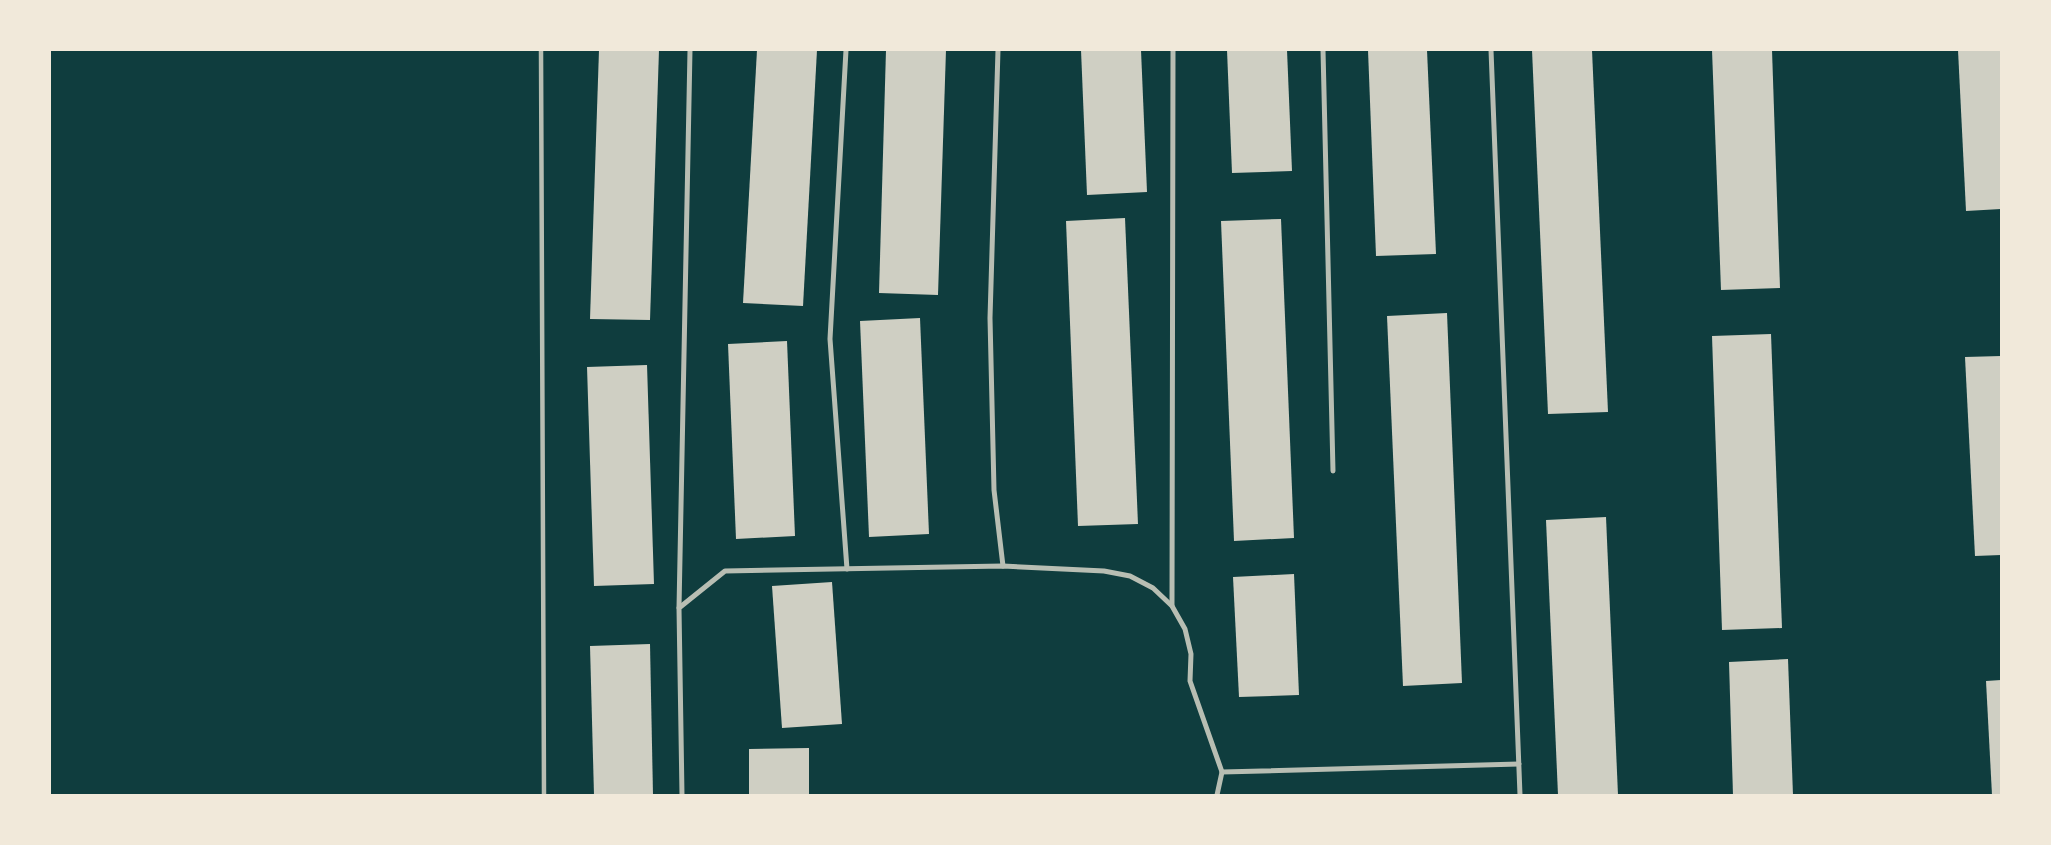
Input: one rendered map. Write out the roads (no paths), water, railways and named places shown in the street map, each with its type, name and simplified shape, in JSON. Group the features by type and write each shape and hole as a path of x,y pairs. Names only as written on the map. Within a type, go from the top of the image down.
{"street":[{"path":"541,50 544,795"},
{"path":"682,795 679,608 690,50"},
{"path":"846,50 830,339 847,569"},
{"path":"998,50 990,318 994,490 1003,566"},
{"path":"1172,606 1173,50"},
{"path":"1323,50 1333,471"},
{"path":"1491,50 1520,795"},
{"path":"679,608 725,571 1003,566 1104,571 1130,576 1153,588 1172,606 1186,629 1192,654 1190,681 1222,772 1217,795"},
{"path":"1222,772 1519,764"}]}
